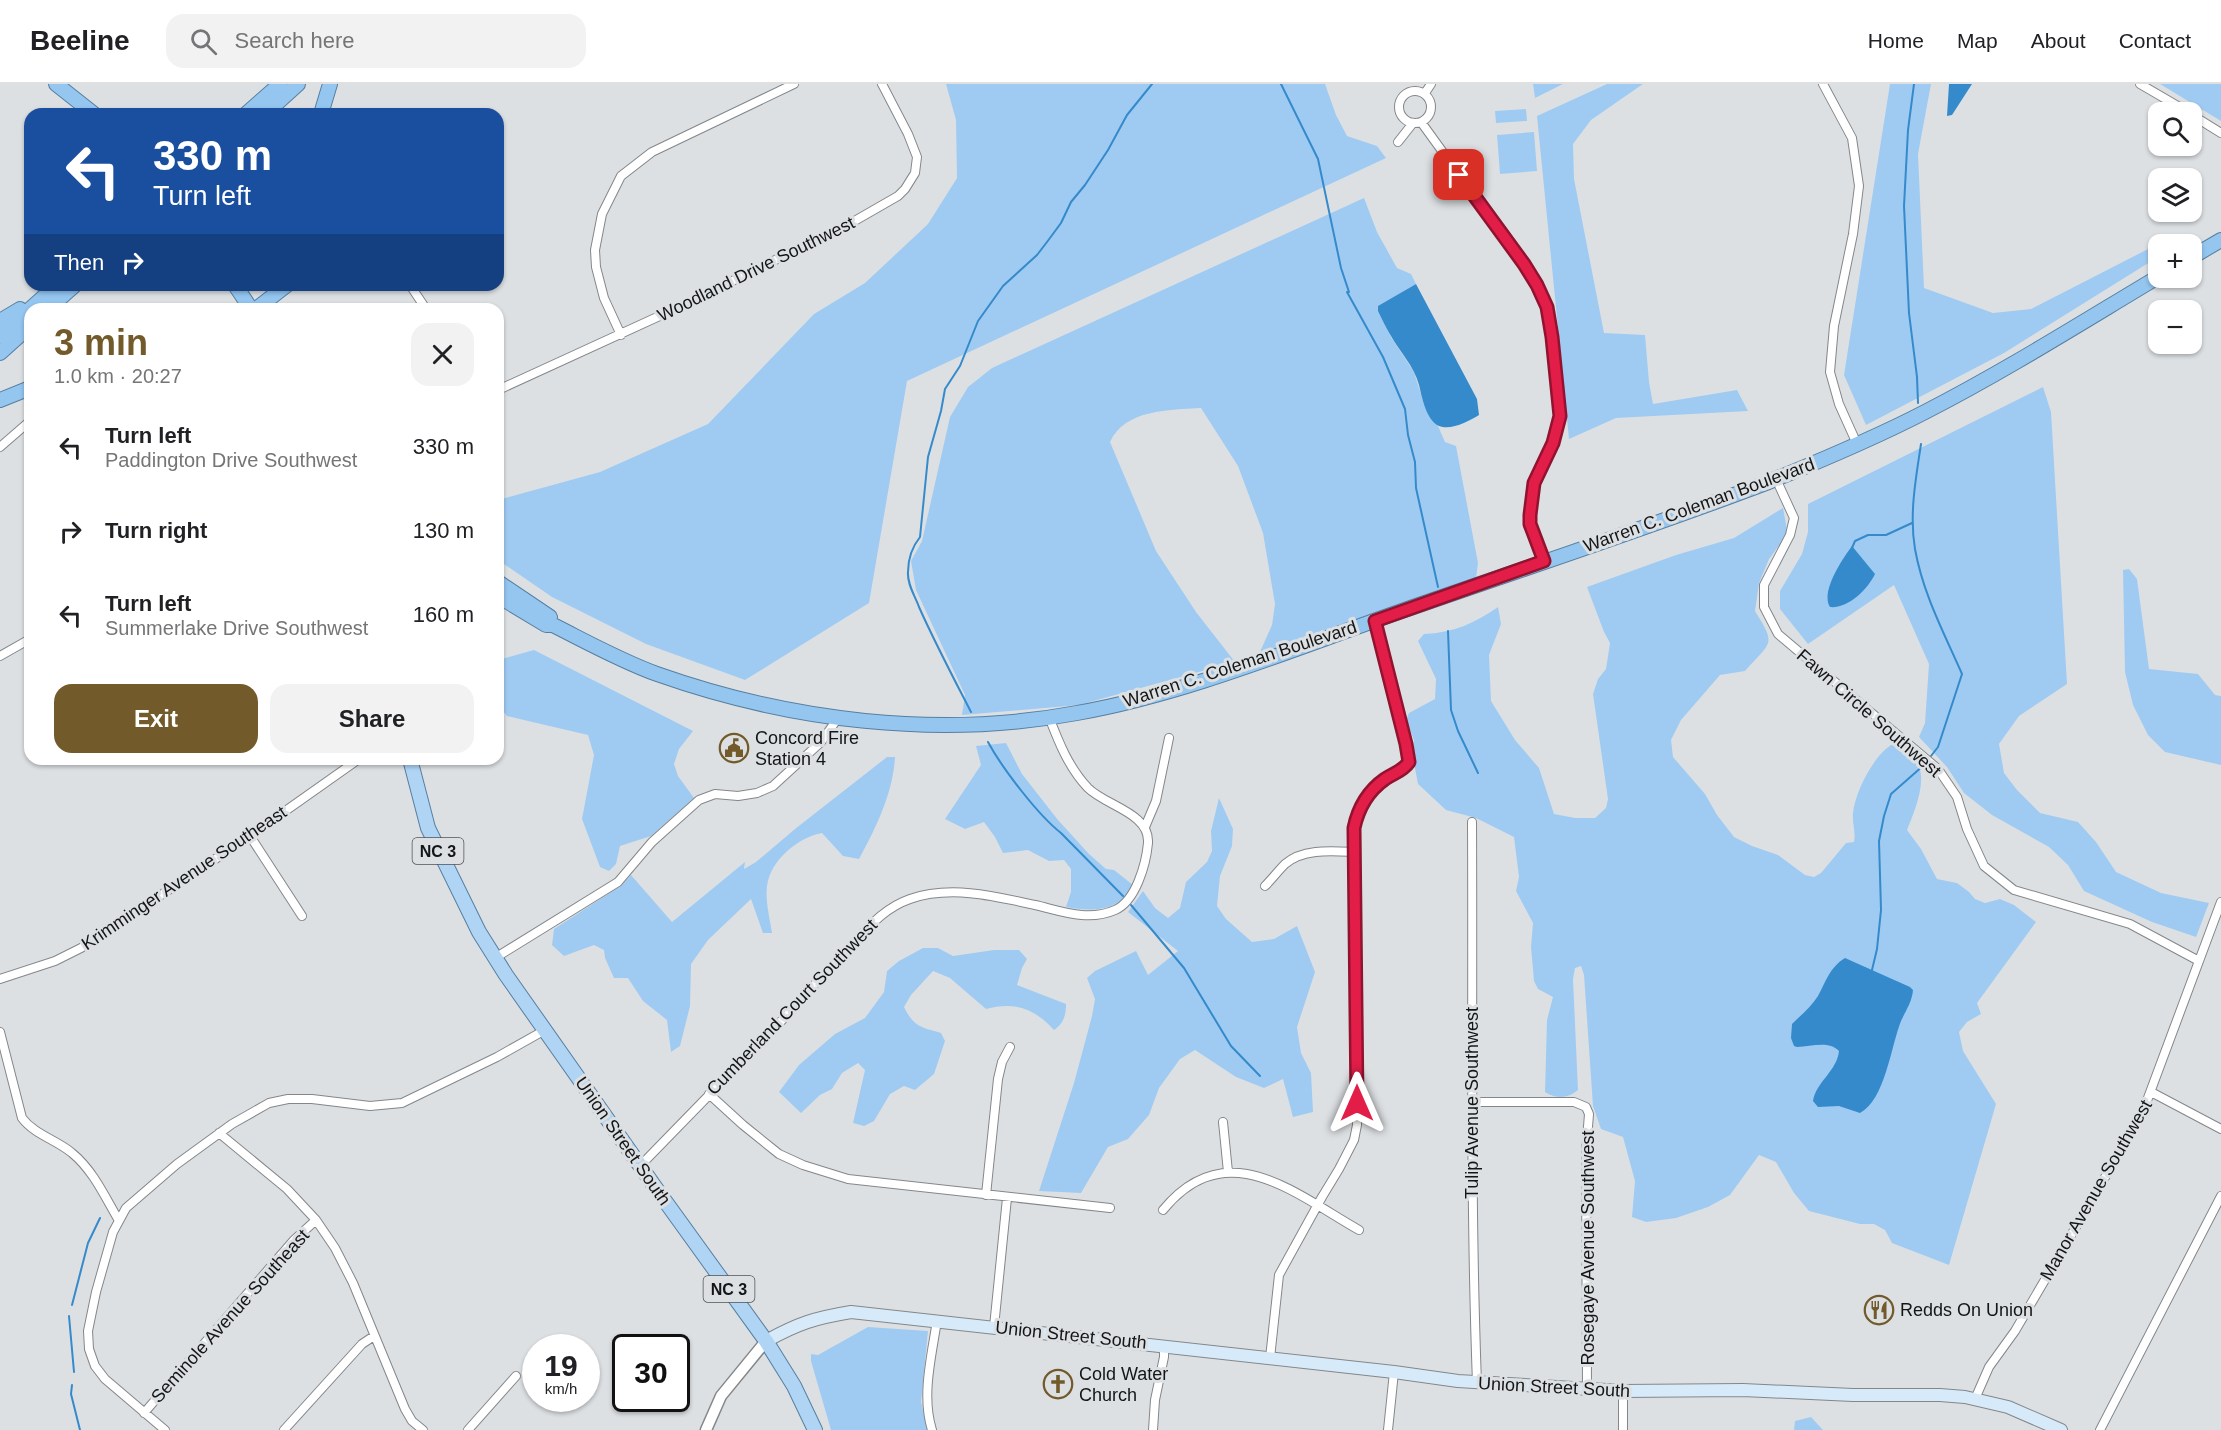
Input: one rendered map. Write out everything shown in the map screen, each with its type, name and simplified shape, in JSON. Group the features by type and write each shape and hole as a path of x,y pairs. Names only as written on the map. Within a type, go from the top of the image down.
{"highway":[{"path":"56,84 86,108"},
{"path":"253,108 280,84"},
{"path":"272,108 298,84"},
{"path":"323,108 330,84"},
{"path":"2202,251 2221,240"},
{"name":"Warren C. Coleman Boulevard","path":"504,600 546,625 553,625 626,662 762,705 837,718 925,725 973,724 1077,714 1233,670 1776,479 1924,413 2001,371 2148,283"},
{"path":"29,303 49,291"},
{"path":"37,303 50,291"},
{"path":"55,303 68,291"},
{"path":"264,303 279,291"},
{"path":"0,321 24,306"},
{"path":"0,336 24,314"},
{"path":"0,353 24,331"},
{"path":"0,400 24,390"},
{"name":"Warren C. Coleman Boulevard","path":"504,586 550,617 553,625"}],"main road":[{"name":"Union Street South","path":"412,765 428,828 479,932 640,1166 766,1341 804,1322 851,1312 1477,1383 1623,1392 1743,1390 1853,1395 1940,1395 1975,1399 2025,1413 2061,1430"},
{"name":"NC 3","path":"766,1341 794,1386 815,1430"}],"street":[{"path":"621,335 604,298 596,267 595,249 602,214 621,176 652,152 794,84"},
{"name":"Woodland Drive Southwest","path":"504,387 621,335 851,223 886,204 905,189 915,173 916,157 908,134 882,84"},
{"path":"1425,93 1431,84"},
{"path":"1823,84 1852,138 1859,186 1853,234 1834,326 1830,372 1839,404 1857,444"},
{"path":"2140,84 2170,102"},
{"path":"1398,142 1417,122 1429,116 1430,100 1425,93 1413,90 1404,95 1399,104 1401,114 1408,121 1417,122 1524,264 1547,307 1560,416 1553,443 1534,483 1530,515 1530,524 1544,561"},
{"path":"2202,121 2221,133"},
{"path":"0,447 24,426"},
{"name":"Fawn Circle Southwest","path":"1776,479 1794,518 1790,535 1764,585 1764,608 1778,634 1938,769 1957,797 1967,829 1984,866 2014,890 2130,924 2199,961"},
{"path":"1270,1358 1279,1275 1354,1140 1357,1125 1354,828 1356,818 1374,788 1401,771 1409,762 1375,621"},
{"path":"0,656 24,642"},
{"path":"1049,717 1068,760 1089,789 1140,821 1145,827 1156,801 1169,738"},
{"path":"495,958 618,882 652,842 699,800 715,794 738,796 757,793 773,786 821,742 837,718"},
{"name":"Krimminger Avenue Southeast","path":"0,979 55,961 81,948 250,836 351,765"},
{"name":"Tulip Avenue Southwest","path":"1472,822 1472,1200 1477,1383"},
{"name":"Cumberland Court Southwest","path":"640,1166 873,921 885,912 912,898 945,891 997,897 1083,915 1114,911 1121,907 1134,891 1148,844 1145,827"},
{"path":"250,836 302,916"},
{"path":"1265,886 1286,863 1297,856 1331,851 1355,852"},
{"name":"Manor Avenue Southwest","path":"1975,1399 1989,1367 2015,1331 2124,1148 2151,1092 2221,902"},
{"path":"165,1430 100,1373 89,1349 89,1322 113,1232 118,1219 135,1198 219,1133 256,1109 288,1099 312,1099 370,1106 402,1103 497,1057 545,1030"},
{"path":"0,1032 22,1118 32,1129 65,1147 82,1162 118,1219"},
{"path":"986,1195 998,1079 1002,1062 1010,1047"},
{"path":"2151,1092 2221,1129"},
{"path":"710,1094 779,1154 803,1165 848,1179 1110,1208"},
{"name":"Rosegaye Avenue Southwest","path":"1473,1102 1574,1102 1586,1107 1588,1114 1586,1152 1587,1390"},
{"path":"1223,1122 1228,1172"},
{"path":"219,1133 287,1189 316,1220 335,1248 353,1283 405,1408 412,1420 423,1430"},
{"path":"1163,1210 1187,1187 1218,1174 1246,1173 1270,1179 1359,1230"},
{"path":"2100,1430 2221,1196"},
{"path":"994,1327 1007,1198"},
{"name":"Seminole Avenue Southeast","path":"144,1413 293,1241 316,1220"},
{"path":"932,1430 927,1410 927,1395 937,1320"},
{"path":"284,1430 354,1353 374,1336"},
{"path":"706,1430 721,1396 766,1341"},
{"path":"1153,1430 1155,1400 1164,1357 1164,1346"},
{"path":"1388,1430 1394,1372"},
{"path":"468,1430 516,1376"},
{"path":"1623,1392 1623,1430"}],"shaded area":[{"path":"946,84 1325,84 1336,115 1347,136 1377,146 1386,158 907,381 869,603 745,680 646,644 552,597 504,564 504,498 600,472 708,424 814,314 865,283 928,224 957,178 956,120"},
{"path":"1533,84 1563,84 1535,98"},
{"path":"1607,84 1643,84 1591,120 1573,144 1574,179 1604,333 1645,335 1653,404 1737,390 1748,411 1616,418 1569,439 1537,116"},
{"path":"1890,84 1931,84 1918,154 1924,288 1993,313 2031,309 2148,249 2148,263 2004,353 1866,425 1844,375"},
{"path":"2160,84 2221,84 2221,121 2202,109 2202,102 2190,102"},
{"path":"1526,109 1527,121 1496,123 1495,111"},
{"path":"1534,132 1537,171 1500,174 1497,135"},
{"path":"1364,198 1377,232 1397,268 1411,274 1416,284 1379,306 1391,337 1414,372 1424,404 1445,442 1456,446 1478,563 1476,578 1259,654 1272,625 1275,604 1263,533 1238,466 1201,408 1150,413 1126,423 1110,442 1156,551 1196,612 1235,662 1079,705 962,715 965,695 916,590 911,561 922,541 950,417 968,387 992,368"},
{"path":"2043,387 2051,412 2067,684 2019,716 1999,744 2004,773 2040,813 2078,822 2096,842 2116,872 2161,893 2209,903 2196,937 2152,922 2084,891 2068,865 2049,847 1992,815 1964,793 1947,767 1919,737 1925,723 1929,664 1894,585 1808,644 1780,609 1780,591 1802,554 1808,532 1808,504"},
{"path":"1783,508 1787,530 1769,559 1759,583 1755,611 1766,631 1768,643 1745,671 1720,675 1681,720 1671,740 1673,757 1705,794 1734,837 1778,855 1805,875 1814,877 1821,873 1846,843 1854,842 1853,813 1857,795 1879,756 1893,744 1914,758 1920,768 1919,796 1907,830 1921,849 1937,879 1957,883 1975,899 1985,903 2000,899 2014,905 2036,922 1977,1003 1981,1014 1967,1022 1959,1032 1963,1051 1996,1104 1949,1265 1892,1243 1885,1230 1874,1224 1860,1224 1809,1211 1794,1193 1776,1162 1759,1155 1730,1195 1708,1207 1676,1218 1646,1222 1632,1217 1635,1181 1623,1137 1601,1129 1593,1106 1584,975 1581,966 1575,968 1573,979 1578,1090 1570,1095 1558,1097 1545,1092 1547,1020 1553,997 1538,989 1534,981 1531,947 1533,923 1516,891 1519,877 1514,837 1476,818 1446,810 1418,784 1413,758 1414,740 1406,720 1409,713 1435,699 1436,679 1418,641 1424,634 1445,632 1463,626 1498,607 1501,624 1489,655 1491,701 1515,740 1539,768 1554,814 1575,818 1595,818 1606,808 1608,799 1593,694 1598,679 1606,669 1610,643 1587,587 1676,555 1734,538"},
{"path":"2129,569 2137,579 2149,669 2198,674 2215,695 2221,696 2221,765 2165,752 2148,735 2133,705 2125,672 2123,570"},
{"path":"534,650 693,731 679,749 674,764 678,776 694,798 651,836 620,846 616,864 609,871 600,867 582,819 594,755 588,735 507,716 504,712 504,658"},
{"path":"1006,743 1022,774 1058,820 1106,869 1114,870 1133,885 1121,901 1095,909 1066,907 1071,892 1071,869 1064,860 1049,861 1028,850 1003,853 984,822 965,829 945,819 981,765 976,746"},
{"path":"887,757 895,757 891,784 877,823 859,859 843,856 822,833 804,839 787,851 774,867 767,886 772,933 763,933 751,899 708,940 691,964 690,1006 680,1046 671,1052 667,1020 643,1001 628,978 614,978 604,950 594,945 564,956 552,945 554,929 622,885 631,875 672,922 745,862 744,869 756,862"},
{"path":"1219,798 1233,829 1232,846 1220,876 1217,906 1226,919 1252,942 1274,939 1297,926 1315,972 1297,1027 1301,1053 1311,1073 1313,1112 1293,1117 1283,1079 1264,1088 1236,1077 1195,1050 1180,1059 1159,1088 1149,1115 1128,1139 1108,1147 1081,1193 1039,1191 1074,1083 1092,1016 1095,999 1087,978 1095,971 1136,951 1148,975 1178,951 1128,912 1143,891 1155,908 1168,918 1180,908 1186,882 1207,862 1212,851 1211,831"},
{"path":"923,948 938,948 953,956 994,950 1019,950 1027,959 1017,985 1066,1004 1062,1022 1054,1030 1032,1012 1024,1009 1006,1006 986,1009 950,978 933,971 911,995 904,1007 915,1022 941,1033 945,1041 934,1074 915,1090 904,1086 890,1094 874,1121 864,1126 853,1123 865,1070 858,1063 842,1073 832,1089 820,1095 801,1113 779,1092 799,1065 835,1034 865,1018 884,992 887,971 899,961"},
{"path":"868,1327 928,1331 921,1402 928,1430 831,1430 811,1354 818,1355"},
{"path":"1811,1417 1823,1430 1794,1430 1795,1421"}],"water":[{"path":"1949,84 1972,84 1952,115 1947,116"},
{"path":"1416,284 1477,399 1479,415 1454,426 1439,426 1431,419 1425,408 1414,372 1378,311 1378,306"},
{"path":"1852,546 1875,574 1868,586 1857,597 1844,605 1830,607 1828,593 1830,584"},
{"path":"1845,958 1913,990 1876,1097 1860,1113 1839,1106 1818,1107 1813,1101 1815,1094 1835,1065 1839,1051 1825,1045 1797,1047 1794,1046 1791,1038 1792,1024 1812,1004 1832,970"}],"waterway":[{"path":"971,712 925,620 908,576 911,553 920,537 928,457 945,389 960,366 978,321 1003,286 1037,255 1061,223 1071,202 1108,150 1127,115 1152,84"},
{"path":"1281,84 1318,159 1341,268 1349,292 1347,292 1383,357 1405,409 1408,435 1415,462 1416,488 1438,587"},
{"path":"1914,84 1908,130 1904,206 1909,313 1918,403"},
{"path":"1921,444 1913,509 1915,549 1929,598 1962,674 1938,747 1931,756"},
{"path":"1852,548 1855,541 1868,535 1886,535 1912,523"},
{"path":"1448,631 1451,710 1458,731 1478,773"},
{"path":"988,742 1031,803 1123,896"},
{"path":"1872,970 1877,949 1881,910 1879,841 1884,816 1891,794 1924,765"},
{"path":"1131,905 1184,968 1231,1046 1260,1076"},
{"path":"72,1305 88,1243 100,1218"},
{"path":"69,1316 74,1372"},
{"path":"72,1385 71,1394 80,1430"}],"place":[{"name":"Concord Fire Station 4","path":"734,748"},
{"name":"Redds On Union","path":"1879,1310"},
{"name":"Cold Water Church","path":"1058,1384"}],"route":[{"path":"1357,1103 1354,828 1356,818 1368,795 1385,779 1401,771 1409,762 1375,621 1544,561 1530,524 1531,495 1540,468 1553,443 1560,416 1547,307 1524,264 1459,175"}]}
